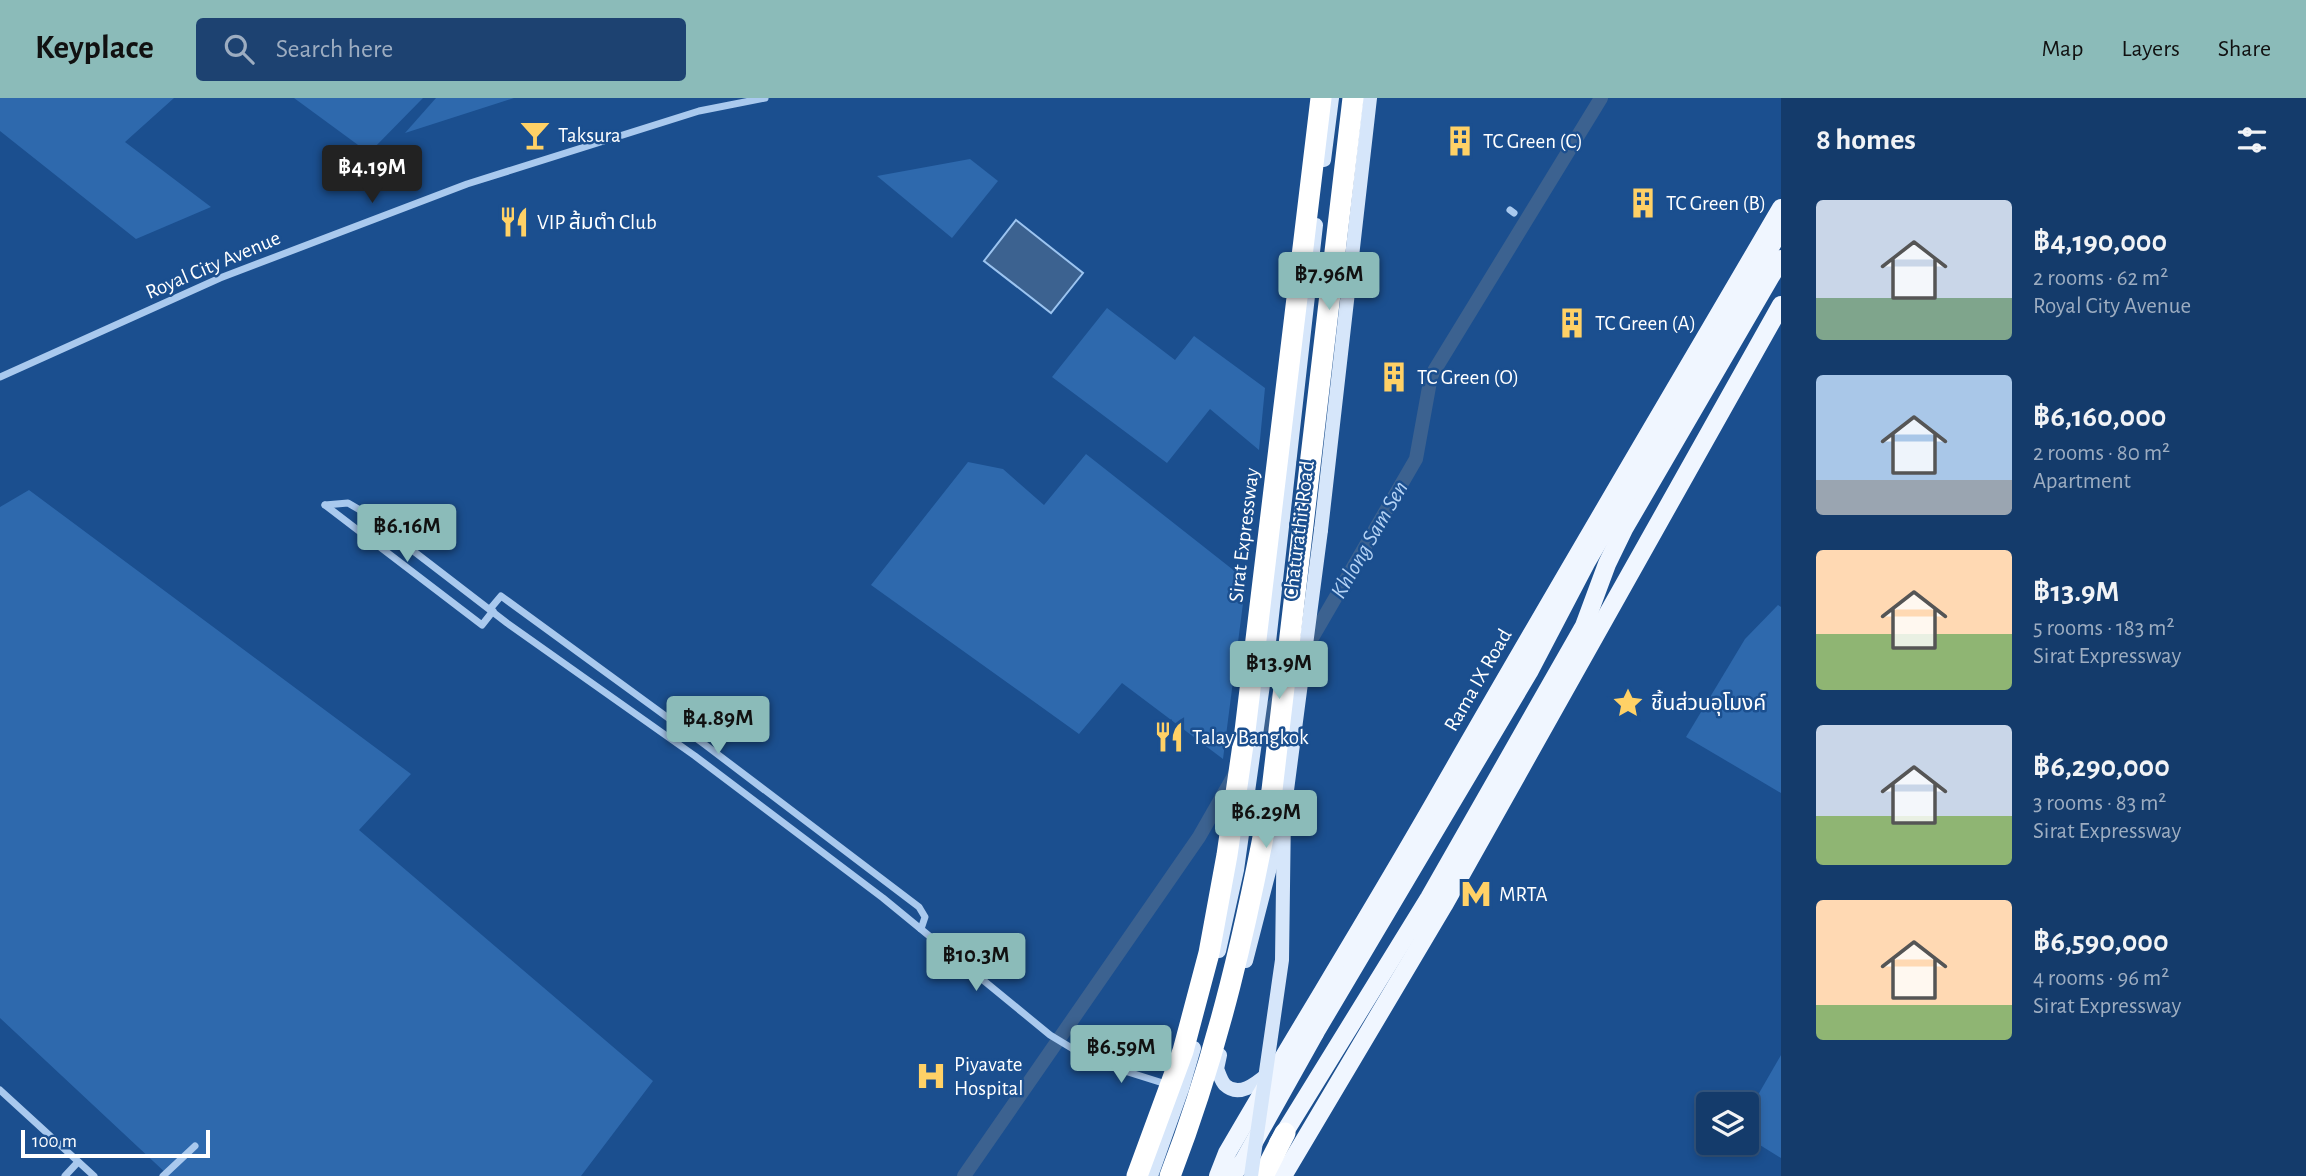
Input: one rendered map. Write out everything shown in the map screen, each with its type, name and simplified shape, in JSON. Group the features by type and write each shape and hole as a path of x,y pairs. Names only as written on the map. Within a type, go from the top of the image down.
{"highway":[{"name":"Sirat Expressway","path":"1137,1176 1183,1052 1209,953 1227,855 1245,731 1321,98"},
{"path":"1168,1176 1199,1093 1228,994 1252,899 1272,790 1353,98"},
{"path":"1263,1176 1285,1133"}],"main road":[{"name":"Chaturathit Road","path":"1151,1176 1182,1089 1208,997 1237,870 1269,642 1332,98"},
{"name":"Chaturathit Road","path":"1253,1176 1282,960 1284,813 1321,530 1370,98"},
{"name":"Rama IX Road","path":"1218,1176 1227,1153 1277,1066 1437,799 1591,530 1781,208"},
{"name":"Rama IX Road","path":"1232,1176 1244,1160 1315,1033 1528,672 1605,528 1781,229"},
{"path":"1584,626 1607,564 1624,528 1781,259"},
{"path":"1283,1176 1400,978 1781,305"},
{"path":"1253,1176 1285,1133 1429,898 1584,626 1735,386"},
{"path":"1437,799 1439,812 1446,820 1474,820"},
{"path":"1182,1089 1206,1084 1217,1069 1284,813"},
{"path":"1422,824 1434,822 1443,825 1457,848"},
{"path":"1400,978 1429,898"},
{"path":"1217,1069 1224,1084 1235,1089 1251,1087 1277,1066"},
{"path":"1164,1142 1168,1176"}],"street":[{"name":"Royal City Avenue","path":"0,377 220,278 467,184 699,111 765,98"},
{"path":"921,929 925,917 919,907 704,744 501,596 492,610 482,625 325,505 348,502 492,610 527,637 695,756 921,929 1050,1035 1073,1050 1109,1067 1182,1089"},
{"path":"527,637 537,623"},
{"path":"612,698 622,685"},
{"path":"695,756 704,744"},
{"path":"841,867 851,854"},
{"path":"0,1090 94,1176"},
{"path":"163,1176 195,1146"},
{"path":"65,1176 78,1162"}],"shaded area":[{"path":"0,98 174,98 125,142 211,207 136,239 0,131"},
{"path":"294,98 423,98 369,153"},
{"path":"436,98 514,98 405,133"},
{"path":"970,159 998,181 952,238 877,176"},
{"path":"1016,220 1083,273 1051,313 984,261"},
{"path":"1107,308 1175,360 1194,336 1265,388 1259,450 1210,409 1167,463 1052,377"},
{"path":"1086,454 1246,580 1223,759 1122,683 1079,734 871,585 968,462 1003,469 1044,505"},
{"path":"29,490 411,774 359,830 653,1081 581,1176 169,1176 0,1018 0,507"},
{"path":"1778,605 1781,607 1781,793 1686,737 1745,639"},
{"path":"1781,1055 1781,1158 1759,1144 1759,1093"}],"waterway":[{"name":"Khlong Sam Sen","path":"1305,650 1416,459 1431,376 1601,98"},
{"name":"Khlong Sam Sen","path":"1257,735 1280,695"},
{"name":"Khlong Sam Sen","path":"964,1176 1199,837 1235,774"}],"place":[{"name":"Taksura","path":"535,135"},
{"name":"TC Green (C)","path":"1460,141"},
{"name":"TC Green (B)","path":"1643,203"},
{"name":"VIP ส้มตำ Club","path":"514,222"},
{"name":"TC Green (A)","path":"1572,323"},
{"name":"TC Green (O)","path":"1394,377"},
{"name":"ชิ้นส่วนอุโมงค์","path":"1628,703"},
{"name":"Talay Bangkok","path":"1169,737"},
{"name":"MRTA","path":"1476,894"},
{"name":"Piyavate Hospital","path":"931,1076"}]}
